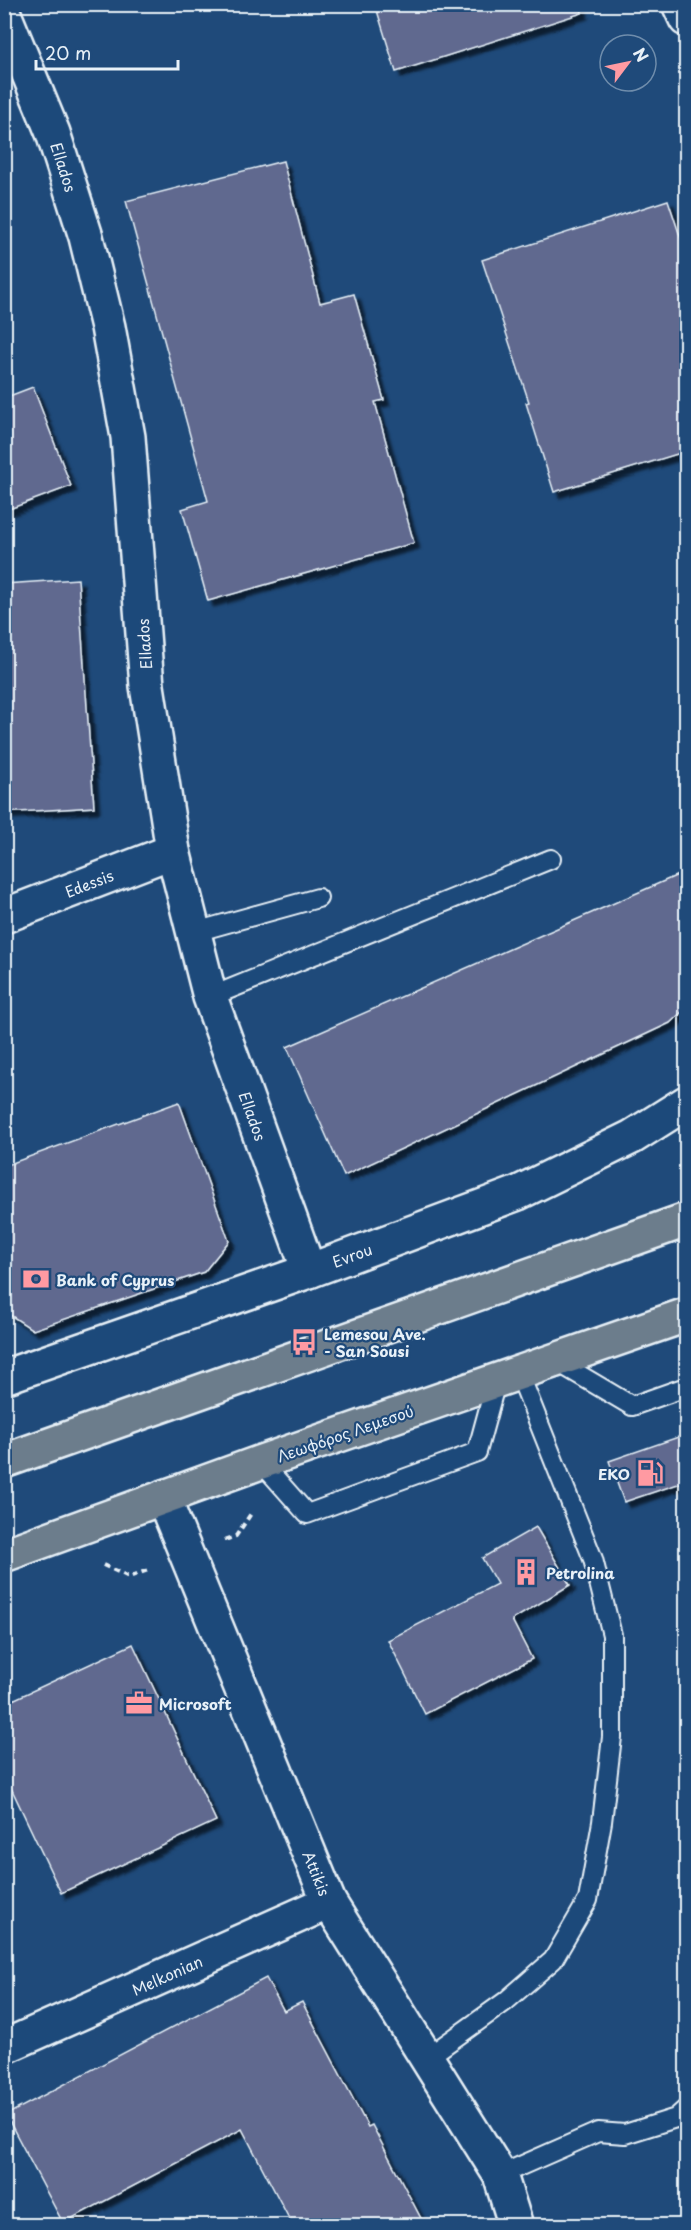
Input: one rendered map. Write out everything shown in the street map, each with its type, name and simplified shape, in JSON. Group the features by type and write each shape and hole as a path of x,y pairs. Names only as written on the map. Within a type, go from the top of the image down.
{"main road":[{"path":"4,1461 687,1220"},
{"name":"Λεωφόρος Λεμεσού","path":"4,1555 261,1462 687,1315"}],"street":[{"path":"679,4 687,19"},
{"name":"Ellados","path":"6,18 53,133 86,237 108,327 128,437 147,686 173,851 210,997 309,1271"},
{"name":"Edessis","path":"4,916 173,851"},
{"name":"Evrou","path":"4,1377 309,1271 519,1193 632,1137 687,1103"},
{"name":"Attikis","path":"163,1497 329,1902 500,2175 516,2226"},
{"name":"Melkonian","path":"4,2047 329,1902"}],"lane":[{"path":"210,997 551,859"},
{"path":"195,932 318,898"},
{"path":"556,1361 632,1406 687,1387"},
{"path":"261,1462 307,1514 477,1452 508,1378"},
{"path":"428,2057 506,2001 553,1960 588,1900 602,1822 612,1737 612,1635 593,1559 508,1378"},
{"path":"500,2175 598,2132 625,2134 676,2118 687,2109"}],"building":[{"path":"375,4 581,4 582,13 396,72"},
{"path":"283,161 320,303 354,294 384,400 375,402 414,543 208,601 182,509 208,501 126,201"},
{"path":"668,200 687,257 687,451 554,492 526,403 529,402 482,260"},
{"path":"33,387 71,486 4,511 4,398"},
{"path":"78,579 94,807 4,813 4,584"},
{"path":"687,871 687,1007 670,1023 344,1176 287,1047"},
{"path":"179,1102 229,1241 204,1272 33,1330 4,1311 4,1166"},
{"name":"EKO","path":"687,1434 687,1481 624,1502 609,1461"},
{"path":"536,1527 570,1585 512,1620 532,1659 425,1714 388,1640 497,1584 482,1558"},
{"path":"133,1644 216,1821 61,1893 4,1773 4,1704"},
{"path":"266,1978 284,2011 302,2002 368,2127 372,2125 425,2226 293,2226 242,2129 63,2223 6,2115"}],"place":[{"name":"Bank of Cyprus","path":"36,1279"},
{"name":"Lemesou Ave. - San Sousi","path":"304,1342"},
{"name":"EKO","path":"650,1473"},
{"name":"Petrolina","path":"526,1572"},
{"name":"Microsoft","path":"139,1703"}]}
